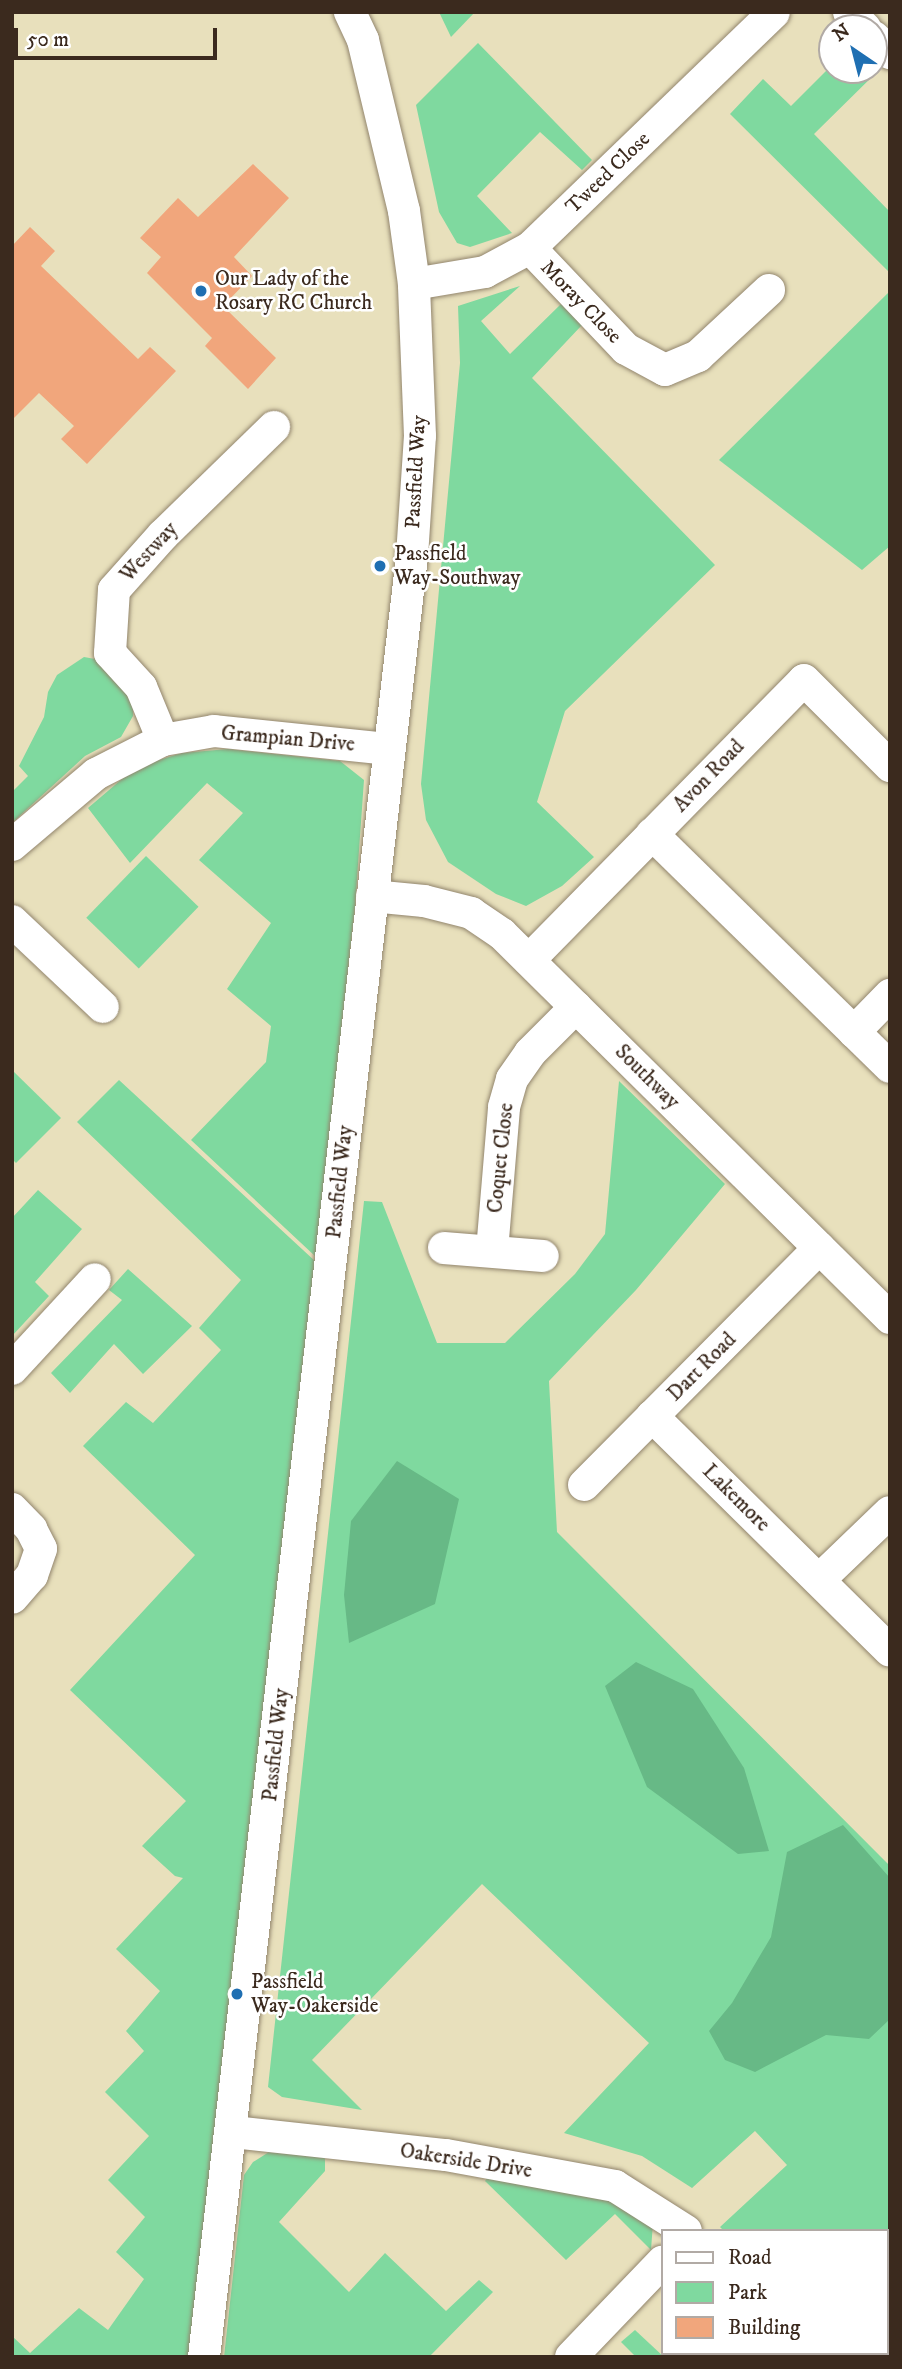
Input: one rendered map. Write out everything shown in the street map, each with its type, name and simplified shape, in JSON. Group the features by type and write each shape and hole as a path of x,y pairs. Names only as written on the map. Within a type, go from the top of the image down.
{"street":[{"name":"Passfield Way","path":"204,2357 233,2132 412,556 420,436 414,284 404,211 363,40 350,12"},
{"name":"Tweed Close","path":"414,284 485,272 530,248 774,12"},
{"name":"Moray Close","path":"530,248 626,349 665,370 698,356 769,290"},
{"name":"Westway","path":"163,740 141,687 110,653 114,590 163,535 274,427"},
{"name":"Avon Road","path":"529,960 804,680 890,766"},
{"name":"Grampian Drive","path":"12,845 96,774 163,740 214,731 388,749"},
{"path":"652,834 890,1067"},
{"name":"Southway","path":"372,896 424,901 471,913 529,960 890,1318"},
{"path":"12,921 103,1007"},
{"path":"854,1032 890,995"},
{"name":"Coquet Close","path":"492,1251 504,1107 512,1080 530,1053 576,1007"},
{"path":"444,1248 543,1256"},
{"name":"Dart Road","path":"584,1485 819,1248"},
{"path":"12,1369 95,1279"},
{"name":"Lakemore","path":"652,1416 890,1651"},
{"path":"12,1509 31,1529 41,1549 32,1575 12,1598"},
{"path":"819,1580 883,1516"},
{"name":"Oakerside Drive","path":"233,2132 446,2155 615,2186 684,2229"},
{"path":"570,2357 660,2264"}],"green space":[{"path":"439,12 475,12 451,37"},
{"path":"478,43 592,160 582,170 540,132 477,196 512,233 470,247 457,243 439,212 416,105"},
{"path":"763,79 791,106 818,79 818,84 865,84 814,134 890,212 890,273 730,114"},
{"path":"520,286 481,321 510,354 561,304 582,325 532,378 715,565 565,711 537,802 594,857 562,886 526,906 496,894 448,862 426,820 421,784 460,363 458,306"},
{"path":"890,291 890,546 862,570 719,460"},
{"path":"84,657 106,661 133,694 133,716 121,737 85,756 12,823 12,792 28,776 19,766 44,717 48,692 57,675"},
{"path":"228,749 340,761 364,780 355,907 316,1257 191,1140 266,1062 271,1026 227,989 271,923 199,860 243,813 207,783 130,863 88,808 136,767 182,753"},
{"path":"146,856 199,907 139,969 86,918"},
{"path":"12,1070 61,1118 16,1163 12,1159"},
{"path":"119,1080 316,1262 191,2357 12,2357 12,2336 30,2353 79,2308 108,2330 144,2279 116,2252 145,2217 108,2180 149,2136 105,2092 144,2051 126,2031 160,1991 116,1949 183,1878 175,1876 142,1846 186,1801 70,1690 195,1555 83,1446 126,1402 153,1423 221,1350 199,1328 241,1280 77,1122"},
{"path":"619,1081 725,1184 636,1290 549,1381 557,1532 890,1866 890,2357 867,2355 888,2355 888,2229 720,2227 787,2165 755,2131 692,2188 642,2156 564,2133 649,2043 482,1884 312,2060 362,2110 282,2097 268,2087 364,1201 382,1202 437,1343 505,1343 575,1274 605,1234"},
{"path":"38,1190 82,1229 35,1282 49,1296 12,1336 12,1218"},
{"path":"128,1269 192,1326 143,1374 114,1344 70,1393 51,1373 122,1300 109,1290"},
{"path":"397,1461 459,1499 435,1604 349,1643 344,1595 351,1521"},
{"path":"636,1662 693,1689 744,1768 769,1851 738,1854 647,1787 605,1686"},
{"path":"843,1825 890,1878 890,2019 869,2039 826,2035 755,2072 725,2060 709,2031 732,2003 771,1937 787,1852"},
{"path":"269,2152 325,2157 325,2171 279,2222 349,2292 385,2253 446,2311 479,2280 493,2292 429,2357 224,2357 244,2175 253,2162"},
{"path":"488,2177 605,2194 653,2223 651,2250 615,2214 566,2260 485,2181"},
{"path":"635,2330 664,2357 636,2357 621,2342"},
{"path":"695,2355 790,2355 790,2357"}],"building":[{"name":"Our Lady of the Rosary RC Church","path":"253,164 289,198 234,257 252,276 223,306 276,358 248,389 205,346 212,338 147,273 161,257 140,238 178,198 198,217"},
{"path":"30,227 55,251 41,266 138,359 150,347 176,371 87,464 61,439 74,426 39,393 12,420 12,246"}],"place":[{"name":"Our Lady of the Rosary RC Church","path":"201,291"},
{"name":"Passfield Way-Southway","path":"380,566"},
{"name":"Passfield Way-Oakerside","path":"237,1994"}]}
